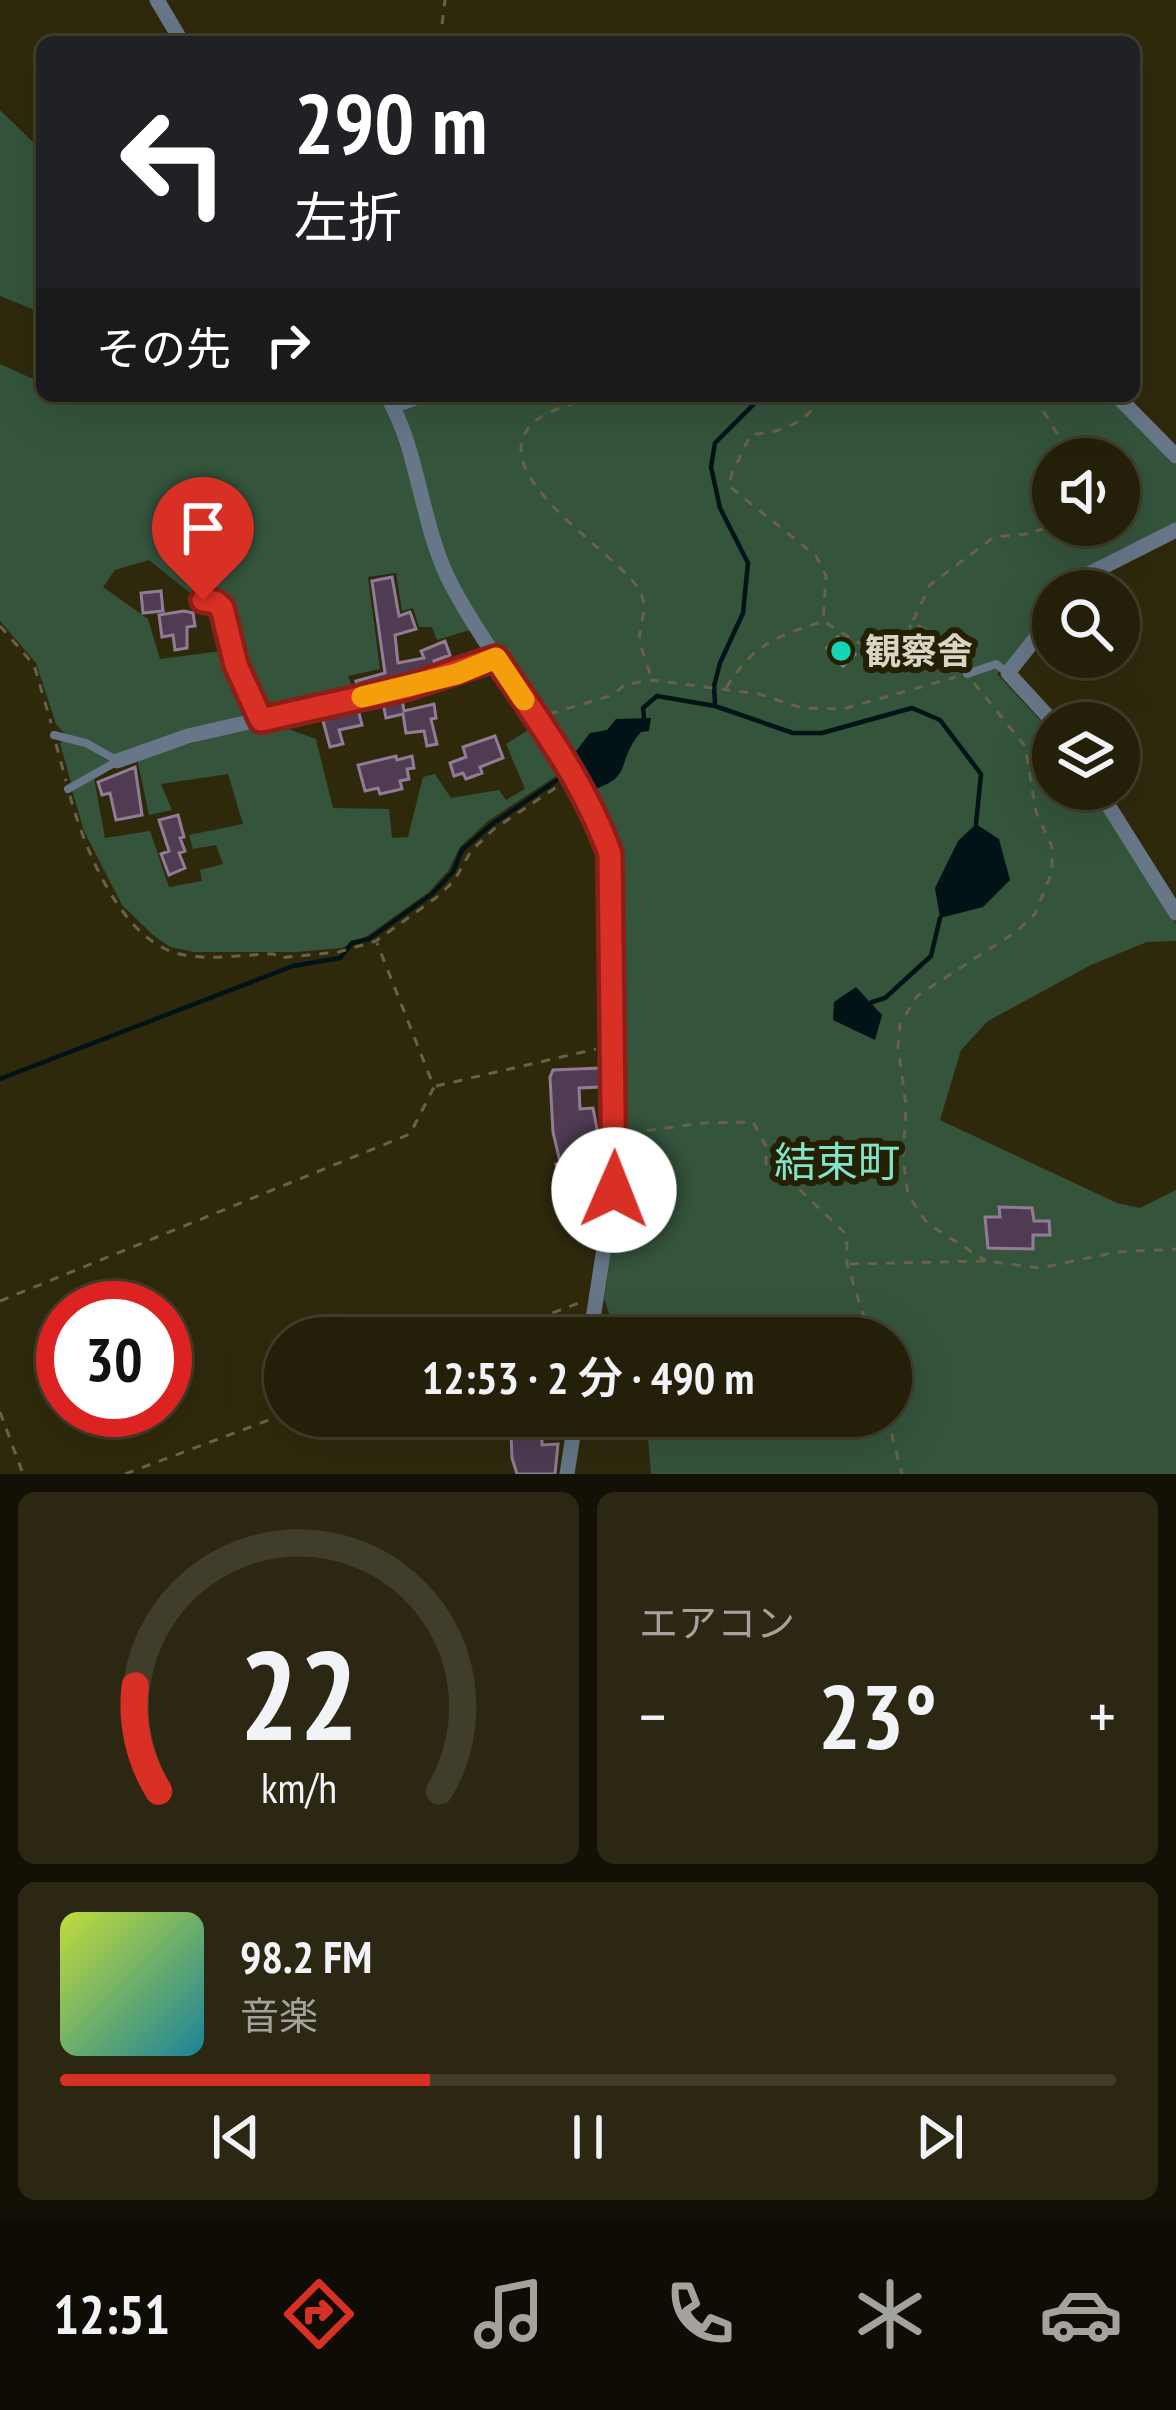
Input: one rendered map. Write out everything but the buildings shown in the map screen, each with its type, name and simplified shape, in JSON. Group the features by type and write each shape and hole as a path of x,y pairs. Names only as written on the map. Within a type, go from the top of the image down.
{"street":[{"path":"157,0 178,36"},
{"path":"390,402 450,583 573,778 610,854 614,1190 594,1317"},
{"path":"1124,402 1176,456"},
{"path":"1097,570 1176,530"},
{"path":"1032,643 1008,673 1035,702"},
{"path":"117,761 188,736 424,683 496,658"},
{"path":"1111,810 1176,913"},
{"path":"567,1474 573,1437"}],"lane":[{"path":"203,600 222,608 236,665 261,720"},
{"path":"967,674 996,664 1008,673"},
{"path":"54,735 86,743 117,761"},
{"path":"68,789 117,761"}],"path":[{"path":"441,36 446,0"},
{"path":"579,402 534,422 523,436 522,456 529,480 540,493 627,572 642,593 646,614 639,637 652,680"},
{"path":"817,402 809,414 787,428 751,434 730,486 816,556 826,577 823,621"},
{"path":"1038,402 1059,438"},
{"path":"823,621 884,658 895,651 931,585 994,537 1032,533"},
{"path":"725,688 741,663 765,642 823,621"},
{"path":"912,623 948,640 965,663 967,674 1025,746 1036,812 1052,848 1052,872 1035,914 1017,931 917,996 900,1024 908,1195 927,1223 986,1262"},
{"path":"0,626 40,678 79,828 120,908 167,950 190,956 274,954 278,958 339,952 376,941 437,898 494,829 573,778"},
{"path":"0,638 8,634"},
{"path":"536,718 613,694 624,685 652,680 725,688 802,708 843,709 967,674"},
{"path":"0,1301 410,1135 434,1087 376,941"},
{"path":"434,1087 614,1045"},
{"path":"615,1133 752,1122 766,1145 766,1168 777,1168 847,1234 847,1264 864,1317"},
{"path":"847,1264 986,1262 1040,1268 1117,1252 1176,1249"},
{"path":"542,1317 598,1296"},
{"path":"0,1412 23,1474"},
{"path":"125,1474 264,1422"},
{"path":"892,1437 902,1474"}],"green space":[{"path":"0,110 36,145 36,311 0,296"},
{"path":"0,364 36,380 36,402 383,402 430,541 473,629 437,640 432,627 419,627 413,608 402,611 396,573 368,577 380,669 348,676 356,695 268,715 244,680 225,605 214,597 195,597 149,560 115,570 103,587 148,619 160,659 229,650 253,716 114,755 64,733 56,724 36,663 0,621"},
{"path":"420,402 1116,402 1176,462 1176,526 1102,570 1032,570 1032,638 997,674 1032,712 1032,810 1103,810 1176,924 1176,941 1147,942 1091,965 988,1021 961,1050 940,1120 1117,1203 1140,1208 1176,1190 1176,1474 651,1474 648,1437 912,1437 912,1317 610,1317 604,1299 620,1192 617,856 458,583 437,535 401,414"},
{"path":"269,722 316,739 333,808 389,809 392,838 408,837 423,777 435,774 451,798 499,790 506,800 525,789 506,744 536,725 564,771 488,821 460,847 448,871 429,892 342,948 194,952 170,947 122,905 84,831 72,790 94,778 105,838 150,831 169,887 202,881 200,870 223,864 216,845 193,849 189,835 243,824 228,774 161,784 172,810 149,815 137,758"},
{"path":"64,740 110,762 71,783 60,743"}],"shaded area":[{"path":"651,718 649,731 641,732 633,743 619,774 589,791 573,755 590,733 607,730 616,719"},
{"path":"976,824 999,839 1010,880 983,907 940,918 935,888 958,841"},
{"path":"856,987 882,1015 875,1040 833,1020 834,1002"}],"waterway":[{"path":"715,704 720,663 743,613 748,563 720,508 711,467 715,443 756,402"},
{"path":"644,717 643,708 657,696 715,706 793,733 822,733 912,708 940,720 981,774 976,824"},
{"path":"0,1079 293,966 340,958 352,943 369,939 432,894 453,872 462,850 566,774"},
{"path":"872,1002 885,998 931,956 940,918"}],"slow traffic":[{"path":"362,697 457,674 496,658 524,700"}],"place":[{"name":"観察舎","path":"841,651"}],"district":[{"name":"結束町","path":"837,1162"}],"route":[{"path":"203,600 222,608 236,665 251,707 261,720 408,687 496,658 573,778 610,854 614,1190"}]}
